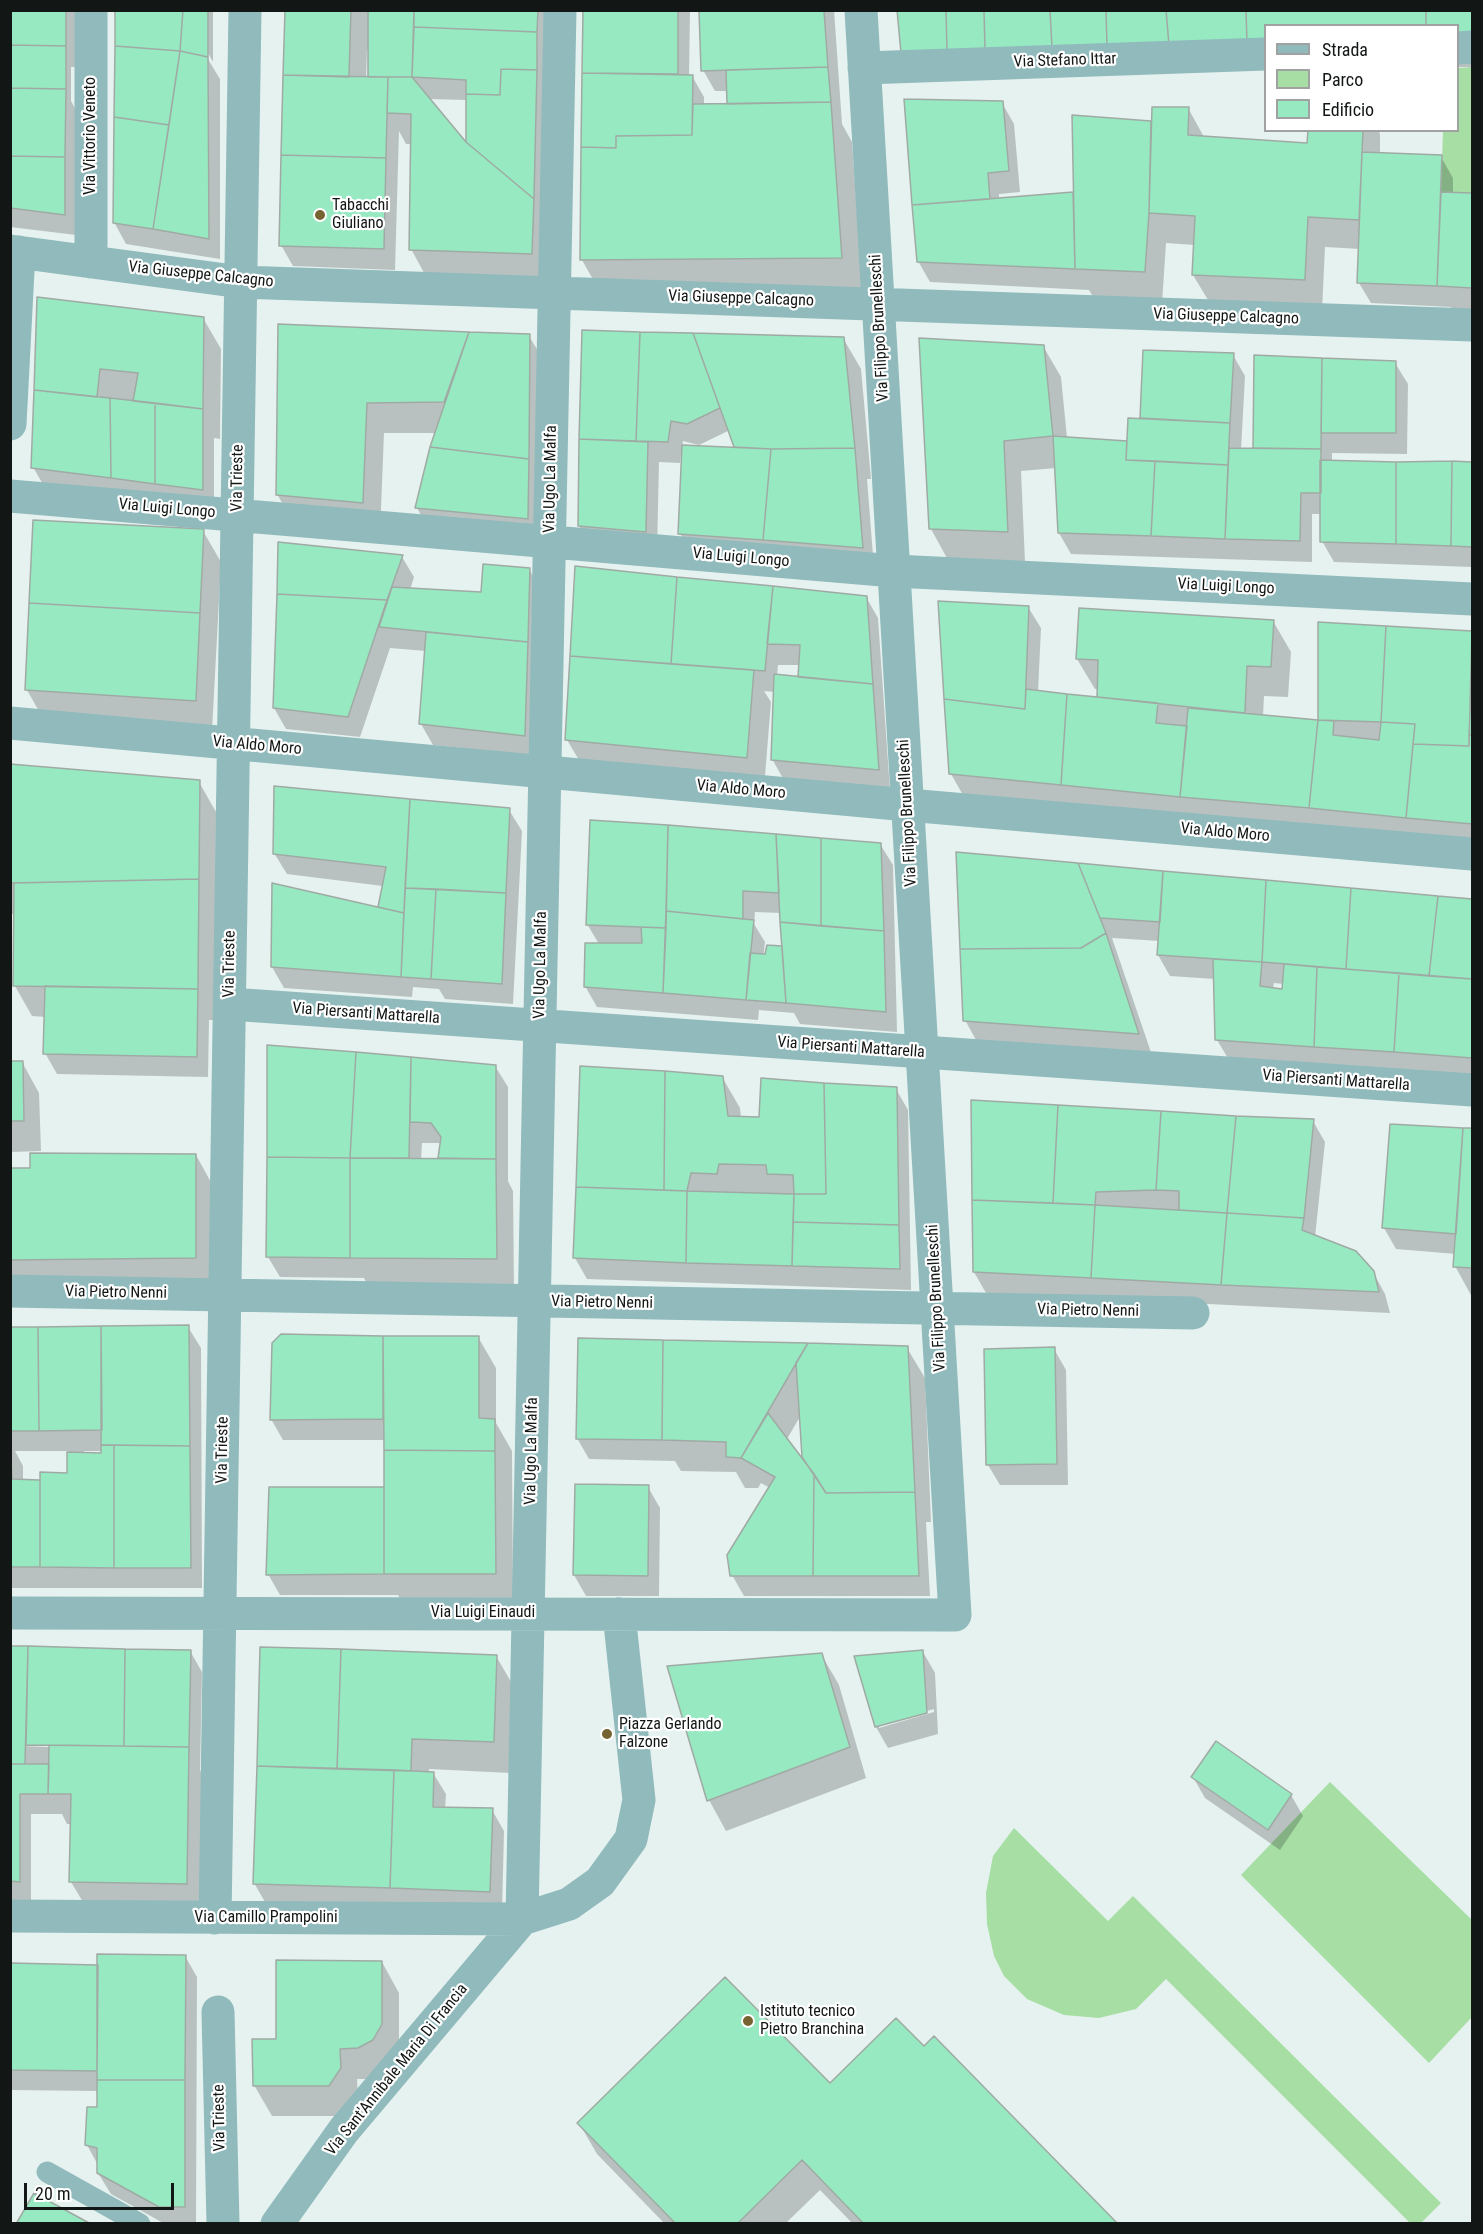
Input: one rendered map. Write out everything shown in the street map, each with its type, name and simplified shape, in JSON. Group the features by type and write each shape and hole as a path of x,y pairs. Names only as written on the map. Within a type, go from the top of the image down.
{"street":[{"name":"Via Vittorio Veneto","path":"91,10 91,262"},
{"name":"Via Trieste","path":"215,1918 245,10"},
{"name":"Via Ugo La Malfa","path":"522,1919 560,10"},
{"name":"Via Filippo Brunelleschi","path":"861,10 955,1615"},
{"name":"Via Stefano Ittar","path":"864,68 1264,54"},
{"name":"Via Giuseppe Calcagno","path":"15,251 241,282 1473,325"},
{"path":"10,424 15,251"},
{"name":"Via Luigi Longo","path":"10,496 894,571 1473,599"},
{"name":"Via Aldo Moro","path":"10,723 1473,854"},
{"name":"Via Piersanti Mattarella","path":"230,1005 1473,1090"},
{"name":"Via Pietro Nenni","path":"10,1291 1193,1313"},
{"name":"Via Luigi Einaudi","path":"10,1613 955,1615"},
{"path":"522,1919 569,1904 600,1882 631,1839 639,1800 618,1614"},
{"name":"Via Camillo Prampolini","path":"10,1916 522,1919"},
{"name":"Via Sant'Annibale Maria Di Francia","path":"277,2223 344,2130 522,1919"},
{"name":"Via Trieste","path":"218,2012 223,2223"}],"lane":[{"path":"47,2172 140,2223"}],"green space":[{"path":"1472,67 1472,193 1441,192 1443,132 1459,132 1459,68"},
{"path":"1330,1782 1472,1920 1472,2017 1429,2063 1241,1875"},
{"path":"1014,1828 1108,1921 1133,1896 1441,2203 1421,2223 1410,2223 1166,1979 1136,2009 1099,2018 1064,2015 1027,1999 1004,1976 994,1956 987,1924 986,1893 993,1856"}],"building":[{"path":"10,10 66,10 66,46 10,45"},
{"path":"115,10 183,10 180,51 115,46"},
{"path":"183,10 208,10 208,57 180,51"},
{"path":"285,10 351,10 349,77 283,75"},
{"path":"368,10 414,10 412,77 368,77"},
{"path":"414,10 538,10 537,32 414,27"},
{"path":"583,10 678,10 678,74 582,73"},
{"path":"699,10 824,10 828,67 701,71"},
{"path":"897,10 946,10 947,51 901,53"},
{"path":"946,10 984,10 985,50 947,51"},
{"path":"984,10 1050,10 1052,48 985,50"},
{"path":"1050,10 1106,10 1107,47 1052,48"},
{"path":"1106,10 1166,10 1169,45 1107,47"},
{"path":"1166,10 1246,10 1247,43 1169,45"},
{"path":"1246,10 1426,10 1426,24 1264,24 1264,42 1247,43"},
{"path":"1426,10 1472,10 1472,36 1459,36 1459,24 1426,24"},
{"path":"414,27 537,32 537,70 501,69 500,95 466,94 466,80 412,77"},
{"path":"10,45 66,46 66,89 10,88"},
{"path":"115,46 180,51 169,125 114,117"},
{"path":"180,51 208,57 209,239 153,229"},
{"path":"828,67 831,102 727,104 726,70"},
{"path":"501,69 537,70 534,199 466,142 466,94 500,95"},
{"path":"582,73 693,75 692,135 616,136 616,148 581,147"},
{"path":"283,75 388,77 386,158 281,155"},
{"path":"388,77 412,77 466,142 534,199 532,254 409,250 411,114 387,113"},
{"path":"10,88 66,89 65,157 10,156"},
{"path":"904,99 1003,101 1009,171 988,173 990,199 912,205"},
{"path":"831,102 842,258 580,260 581,147 616,148 616,136 692,135 693,104"},
{"path":"1152,107 1189,107 1188,135 1307,143 1308,132 1363,132 1359,220 1308,217 1305,280 1192,275 1195,216 1149,213"},
{"path":"1072,115 1151,121 1145,272 1075,269"},
{"path":"114,117 169,125 153,229 113,223"},
{"path":"1362,152 1442,155 1437,286 1357,283"},
{"path":"281,155 386,158 384,249 279,246"},
{"path":"10,156 65,157 65,215 10,208"},
{"path":"1073,192 1075,269 917,262 912,205"},
{"path":"1441,192 1472,193 1472,288 1437,286"},
{"path":"37,297 204,317 203,409 133,401 138,373 100,369 97,397 34,390"},
{"path":"278,324 469,332 444,402 367,403 363,503 276,495"},
{"path":"582,330 640,332 636,441 579,439"},
{"path":"469,332 530,334 529,459 430,447"},
{"path":"640,332 693,333 720,408 687,424 671,421 668,442 636,441"},
{"path":"693,333 844,337 855,448 734,447"},
{"path":"919,338 1044,345 1053,436 1004,441 1008,532 929,529"},
{"path":"1143,350 1234,353 1230,423 1140,418"},
{"path":"1254,355 1322,358 1321,449 1253,448"},
{"path":"1322,358 1396,361 1396,433 1321,433"},
{"path":"34,390 110,398 111,478 31,468"},
{"path":"110,398 155,403 155,484 111,478"},
{"path":"155,403 203,409 203,490 155,484"},
{"path":"1128,418 1230,423 1228,465 1126,460"},
{"path":"1053,436 1127,441 1126,460 1155,461 1151,536 1058,533"},
{"path":"579,439 648,442 646,532 578,526"},
{"path":"682,445 771,449 763,540 678,534"},
{"path":"430,447 529,459 528,519 415,508"},
{"path":"855,448 863,548 763,540 771,449"},
{"path":"1229,448 1321,449 1321,493 1301,493 1300,541 1225,539"},
{"path":"1320,460 1396,462 1396,544 1320,542"},
{"path":"1155,461 1228,465 1225,539 1151,536"},
{"path":"1452,461 1451,546 1396,544 1396,462"},
{"path":"1452,461 1472,462 1472,547 1451,546"},
{"path":"33,520 204,529 200,613 29,603"},
{"path":"278,542 403,555 387,600 277,594"},
{"path":"483,564 530,568 528,642 379,627 392,587 481,592"},
{"path":"575,566 677,577 671,664 570,656"},
{"path":"677,577 773,586 765,671 671,664"},
{"path":"773,586 867,596 873,684 798,677 800,645 767,644"},
{"path":"277,594 387,600 348,717 273,708"},
{"path":"938,601 1029,606 1025,709 944,699"},
{"path":"29,603 200,613 196,701 25,690"},
{"path":"1079,608 1274,620 1271,667 1247,666 1245,713 1097,697 1098,660 1076,659"},
{"path":"1318,622 1386,626 1381,722 1318,720"},
{"path":"1386,626 1472,631 1469,746 1413,744 1415,724 1381,722"},
{"path":"426,632 528,642 525,736 419,724"},
{"path":"570,656 754,670 747,758 565,740"},
{"path":"1472,666 1472,735 1469,735"},
{"path":"774,674 873,684 879,770 771,760"},
{"path":"1026,689 1067,694 1061,785 949,774 944,699 1025,709"},
{"path":"1067,694 1158,703 1156,723 1187,726 1180,797 1061,785"},
{"path":"1188,708 1318,720 1309,808 1180,797"},
{"path":"1318,720 1334,721 1333,735 1379,740 1381,722 1415,724 1406,818 1309,808"},
{"path":"1469,735 1472,735 1472,824 1406,818 1413,744 1469,746"},
{"path":"10,764 200,780 199,879 10,883"},
{"path":"274,786 410,799 404,913 378,907 386,867 273,854"},
{"path":"410,799 510,808 506,893 405,888"},
{"path":"590,820 668,825 666,928 586,925"},
{"path":"668,825 776,834 779,893 743,891 743,919 666,911"},
{"path":"776,834 821,838 821,926 780,922"},
{"path":"821,838 881,843 884,931 821,926"},
{"path":"956,852 1078,863 1106,933 1081,948 960,949"},
{"path":"1078,863 1163,871 1160,922 1100,918"},
{"path":"1163,871 1266,880 1262,962 1157,955"},
{"path":"199,879 198,989 13,986 14,883"},
{"path":"1266,880 1351,888 1346,969 1262,962"},
{"path":"272,883 404,913 401,977 271,967"},
{"path":"405,888 436,889 431,979 401,977"},
{"path":"1351,888 1438,896 1429,976 1346,969"},
{"path":"436,889 506,893 502,984 431,979"},
{"path":"1438,896 1472,899 1472,979 1429,976"},
{"path":"666,911 754,920 746,1000 663,993"},
{"path":"780,922 884,931 886,1012 786,1003"},
{"path":"641,927 666,928 663,993 584,987 585,943 642,943"},
{"path":"1106,933 1139,1034 963,1021 960,949 1081,948"},
{"path":"767,945 782,946 786,1003 746,1000 750,953 765,954"},
{"path":"1213,959 1262,962 1260,986 1282,989 1284,964 1317,967 1314,1047 1215,1040"},
{"path":"1317,967 1399,973 1394,1052 1314,1047"},
{"path":"1399,973 1472,979 1472,1058 1394,1052"},
{"path":"45,986 198,989 197,1057 43,1054"},
{"path":"267,1045 356,1052 350,1158 267,1157"},
{"path":"356,1052 411,1057 409,1158 350,1158"},
{"path":"411,1057 496,1065 496,1159 438,1158 441,1137 431,1123 410,1122"},
{"path":"10,1061 23,1061 24,1121 10,1121"},
{"path":"580,1066 665,1071 664,1190 576,1187"},
{"path":"665,1071 723,1076 728,1116 759,1117 761,1078 824,1083 826,1194 794,1194 793,1175 767,1174 766,1165 719,1164 717,1174 691,1173 687,1191 664,1190"},
{"path":"824,1083 897,1087 899,1225 793,1222 794,1194 826,1194"},
{"path":"971,1100 1058,1105 1053,1203 972,1200"},
{"path":"1058,1105 1161,1111 1156,1190 1096,1192 1095,1205 1053,1203"},
{"path":"1161,1111 1236,1116 1227,1213 1179,1210 1179,1191 1156,1190"},
{"path":"1236,1116 1314,1119 1304,1218 1227,1213"},
{"path":"1390,1124 1463,1128 1456,1234 1382,1228"},
{"path":"1463,1128 1472,1128 1472,1268 1453,1267"},
{"path":"30,1153 196,1154 196,1258 10,1260 10,1168 30,1168"},
{"path":"267,1157 350,1158 350,1258 266,1257"},
{"path":"350,1158 496,1159 497,1259 350,1258"},
{"path":"576,1187 687,1191 686,1263 573,1258"},
{"path":"687,1191 794,1194 792,1266 686,1263"},
{"path":"972,1200 1095,1205 1091,1278 973,1272"},
{"path":"1095,1205 1227,1213 1221,1285 1091,1278"},
{"path":"1227,1213 1304,1218 1302,1230 1356,1251 1374,1271 1379,1292 1221,1285"},
{"path":"793,1222 899,1225 900,1269 792,1266"},
{"path":"189,1325 190,1446 101,1445 101,1326"},
{"path":"101,1326 102,1430 39,1431 38,1327"},
{"path":"10,1327 38,1327 39,1431 10,1431"},
{"path":"281,1334 383,1336 383,1419 270,1420 272,1343"},
{"path":"383,1336 479,1336 479,1418 495,1419 495,1451 384,1450"},
{"path":"578,1338 663,1340 662,1440 576,1439"},
{"path":"663,1340 808,1343 741,1458 726,1457 726,1442 662,1440"},
{"path":"808,1343 908,1346 915,1492 826,1493 802,1457 796,1363"},
{"path":"1055,1347 1057,1464 986,1465 984,1349"},
{"path":"768,1413 814,1474 813,1576 730,1576 727,1555 775,1477 741,1458"},
{"path":"10,1443 12,1479 40,1480 40,1567 10,1567"},
{"path":"101,1445 114,1445 114,1568 40,1567 40,1472 67,1473 67,1452 101,1453"},
{"path":"114,1445 190,1446 191,1568 114,1568"},
{"path":"384,1450 495,1451 496,1574 384,1574"},
{"path":"814,1474 826,1493 915,1492 919,1576 813,1576"},
{"path":"575,1484 649,1485 648,1576 573,1575"},
{"path":"269,1487 384,1487 384,1574 266,1575"},
{"path":"10,1646 28,1646 25,1764 10,1764"},
{"path":"28,1646 125,1649 124,1746 26,1745"},
{"path":"260,1647 341,1649 337,1769 257,1766"},
{"path":"125,1649 191,1650 189,1747 124,1746"},
{"path":"341,1649 497,1655 494,1742 412,1739 411,1771 337,1769"},
{"path":"923,1650 927,1713 875,1727 854,1656"},
{"path":"822,1653 850,1747 707,1801 667,1666"},
{"path":"1216,1741 1292,1794 1268,1830 1191,1777"},
{"path":"49,1745 189,1747 187,1884 69,1882 71,1794 48,1794"},
{"path":"10,1764 49,1764 48,1794 20,1794 20,1882 10,1881"},
{"path":"257,1766 394,1770 390,1888 253,1884"},
{"path":"394,1770 434,1772 433,1807 493,1808 490,1892 390,1888"},
{"path":"97,1954 186,1955 185,2080 97,2080"},
{"path":"276,1960 382,1961 382,2024 373,2040 358,2048 340,2049 341,2068 329,2086 253,2086 252,2039 276,2039"},
{"path":"10,1963 98,1965 97,2071 10,2070"},
{"path":"725,1977 830,2083 896,2018 924,2046 934,2036 1118,2224 864,2224 802,2160 737,2224 676,2224 577,2123"},
{"path":"97,2080 185,2080 185,2207 159,2207 97,2173 97,2148 85,2145 87,2107 97,2107"},
{"path":"34,2193 91,2224 16,2224"}],"place":[{"name":"Tabacchi Giuliano","path":"320,215"},
{"name":"Piazza Gerlando Falzone","path":"607,1734"},
{"name":"Istituto tecnico Pietro Branchina","path":"748,2021"}]}
